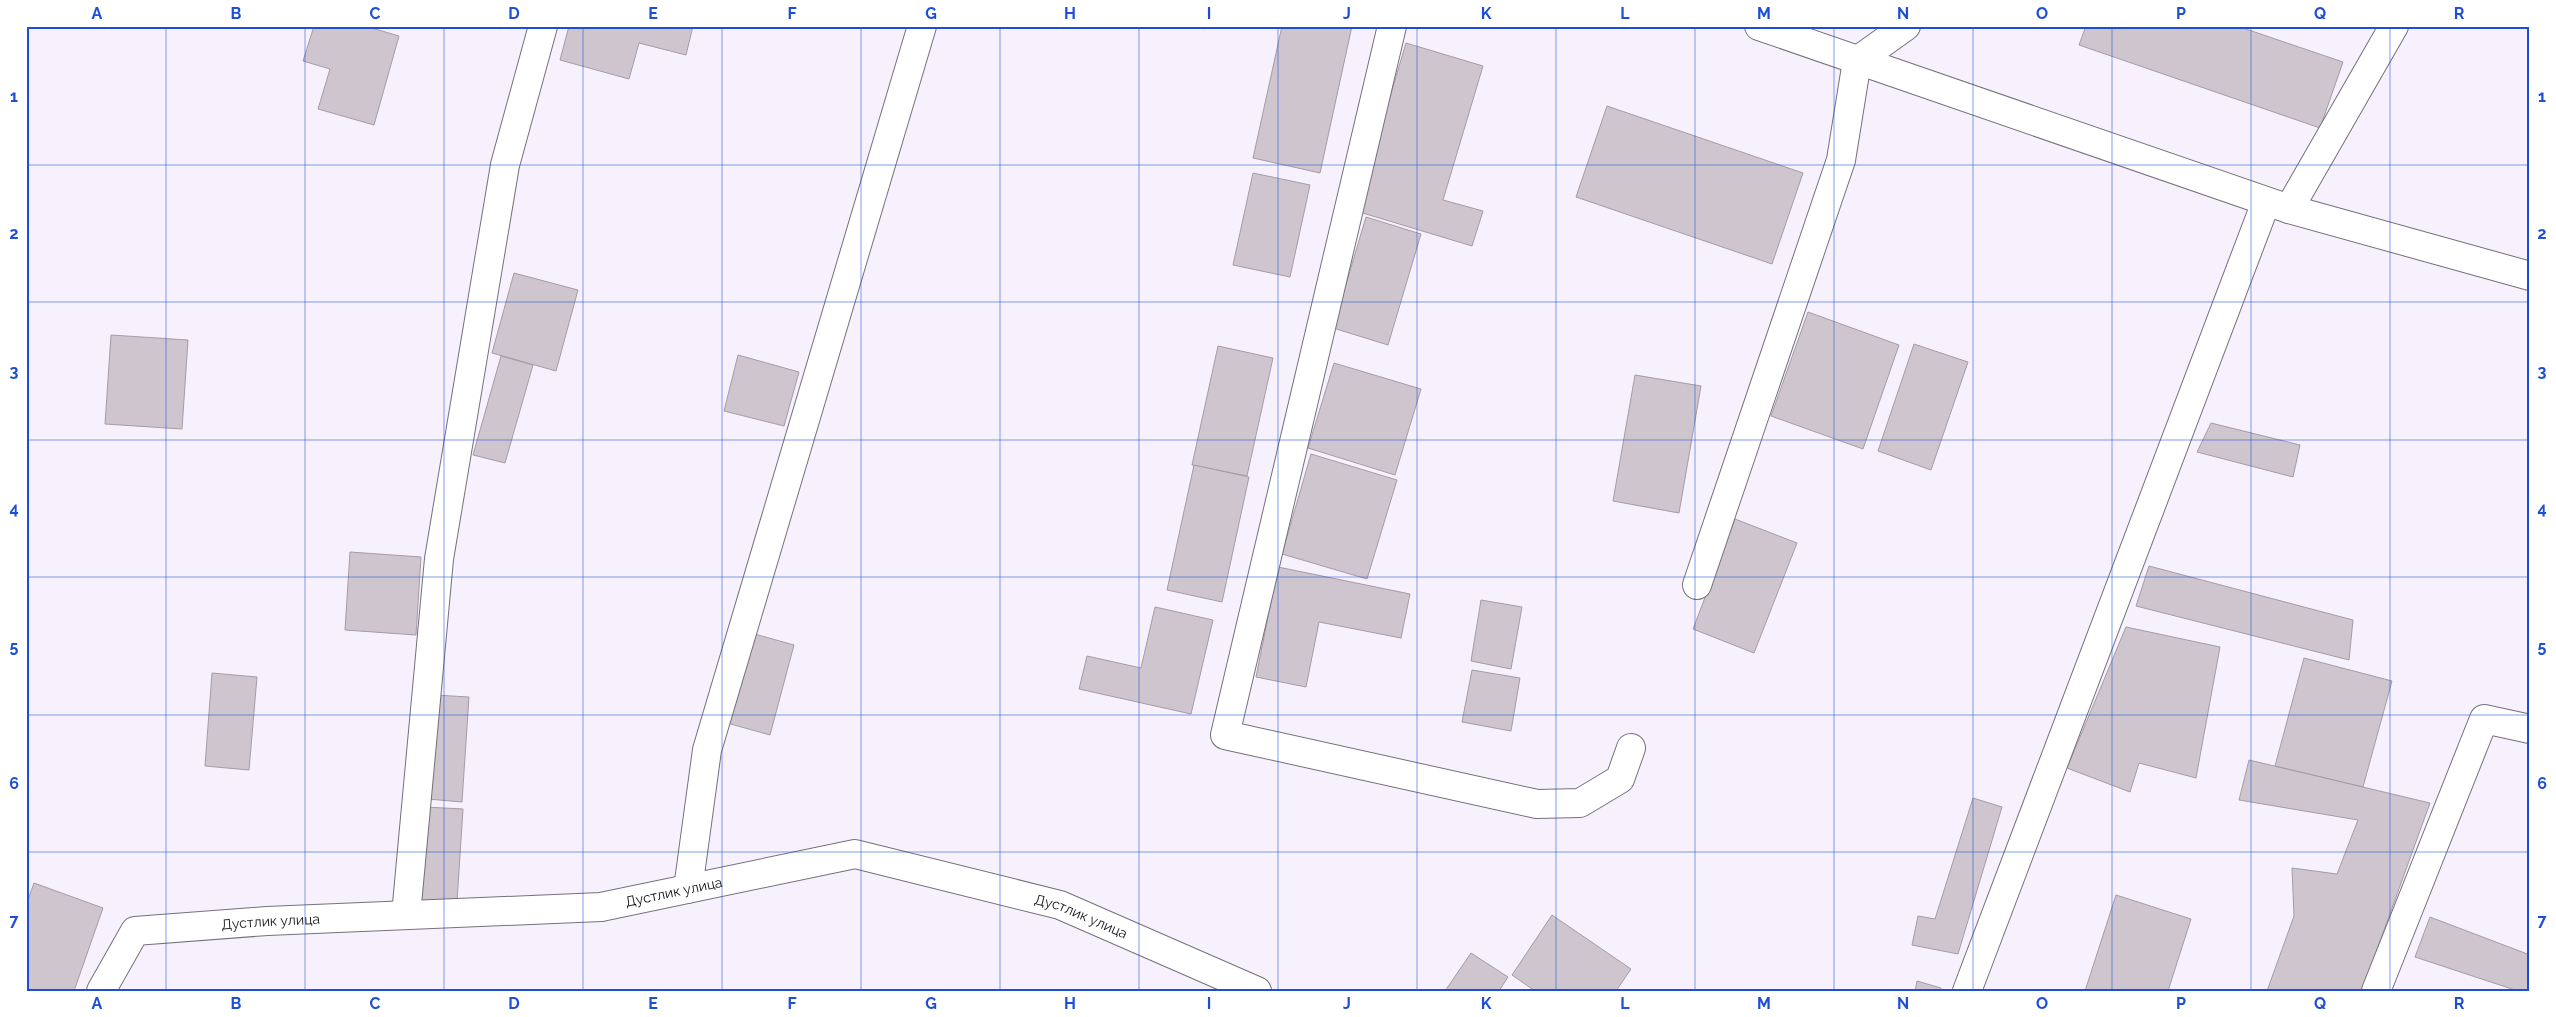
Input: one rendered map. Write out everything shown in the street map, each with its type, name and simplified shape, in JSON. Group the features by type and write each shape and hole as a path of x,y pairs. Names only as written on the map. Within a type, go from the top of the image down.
{"street":[{"path":"406,915 439,559 505,165 542,26"},
{"path":"688,889 707,750 922,26"},
{"path":"1392,26 1225,735 1537,804 1580,803 1620,778 1632,748"},
{"path":"1759,26 1857,62 2277,206 2530,276"},
{"path":"1697,586 1841,160 1857,62 1906,26"},
{"path":"1967,991 2277,206 2394,26"},
{"path":"2376,991 2484,719 2530,729"},
{"name":"Дустлик улица","path":"101,991 135,931 267,921 601,907 855,854 1060,904 1257,991"}],"building":[{"path":"314,26 365,26 399,36 374,125 318,109 330,69 303,61"},
{"path":"569,26 693,26 686,55 639,43 629,79 560,60"},
{"path":"1282,26 1352,26 1320,173 1253,158"},
{"path":"2086,26 2237,26 2343,62 2320,128 2079,45"},
{"path":"1406,43 1483,66 1443,200 1483,211 1472,246 1356,211"},
{"path":"1607,106 1803,173 1772,264 1576,197"},
{"path":"1253,173 1310,185 1290,277 1233,265"},
{"path":"1366,217 1421,234 1388,345 1333,328"},
{"path":"514,273 578,290 556,371 492,353"},
{"path":"1808,312 1899,345 1863,449 1771,416"},
{"path":"111,335 188,340 182,429 105,424"},
{"path":"1914,344 1968,362 1931,470 1878,451"},
{"path":"1218,346 1273,358 1247,476 1192,465"},
{"path":"738,355 799,372 784,426 724,411"},
{"path":"501,356 533,365 505,463 473,455"},
{"path":"1334,363 1421,389 1395,475 1308,448"},
{"path":"1635,375 1701,386 1679,513 1613,501"},
{"path":"2211,423 2300,445 2293,477 2197,452"},
{"path":"1311,454 1397,480 1367,579 1282,554"},
{"path":"1194,465 1249,477 1222,602 1167,590"},
{"path":"1735,519 1797,543 1754,653 1693,629"},
{"path":"350,552 421,557 416,635 345,630"},
{"path":"2149,566 2353,620 2349,660 2136,606"},
{"path":"1278,567 1410,594 1401,638 1319,622 1306,687 1256,677"},
{"path":"1481,600 1522,607 1511,669 1471,661"},
{"path":"1155,607 1213,620 1191,714 1079,689 1087,656 1141,668"},
{"path":"2126,627 2220,647 2196,778 2139,763 2130,792 2067,768"},
{"path":"751,633 794,645 770,735 727,723"},
{"path":"2304,658 2392,681 2363,787 2275,766"},
{"path":"1472,670 1520,678 1511,731 1462,722"},
{"path":"212,673 257,677 249,770 205,766"},
{"path":"435,695 469,697 462,802 428,799"},
{"path":"2249,760 2430,803 2362,991 2267,991 2294,916 2292,868 2337,874 2358,820 2239,800"},
{"path":"1973,798 2002,807 1958,954 1912,945 1918,916 1935,919"},
{"path":"425,807 463,809 456,917 418,915"},
{"path":"34,883 103,908 74,991 26,991 26,905"},
{"path":"2116,895 2191,919 2168,991 2085,991"},
{"path":"1552,915 1631,969 1616,991 1535,991 1512,975"},
{"path":"2430,917 2530,955 2530,991 2518,991 2415,957"},
{"path":"1471,953 1508,977 1499,991 1445,991"},
{"path":"1917,981 1941,988 1940,991 1915,991"}]}
